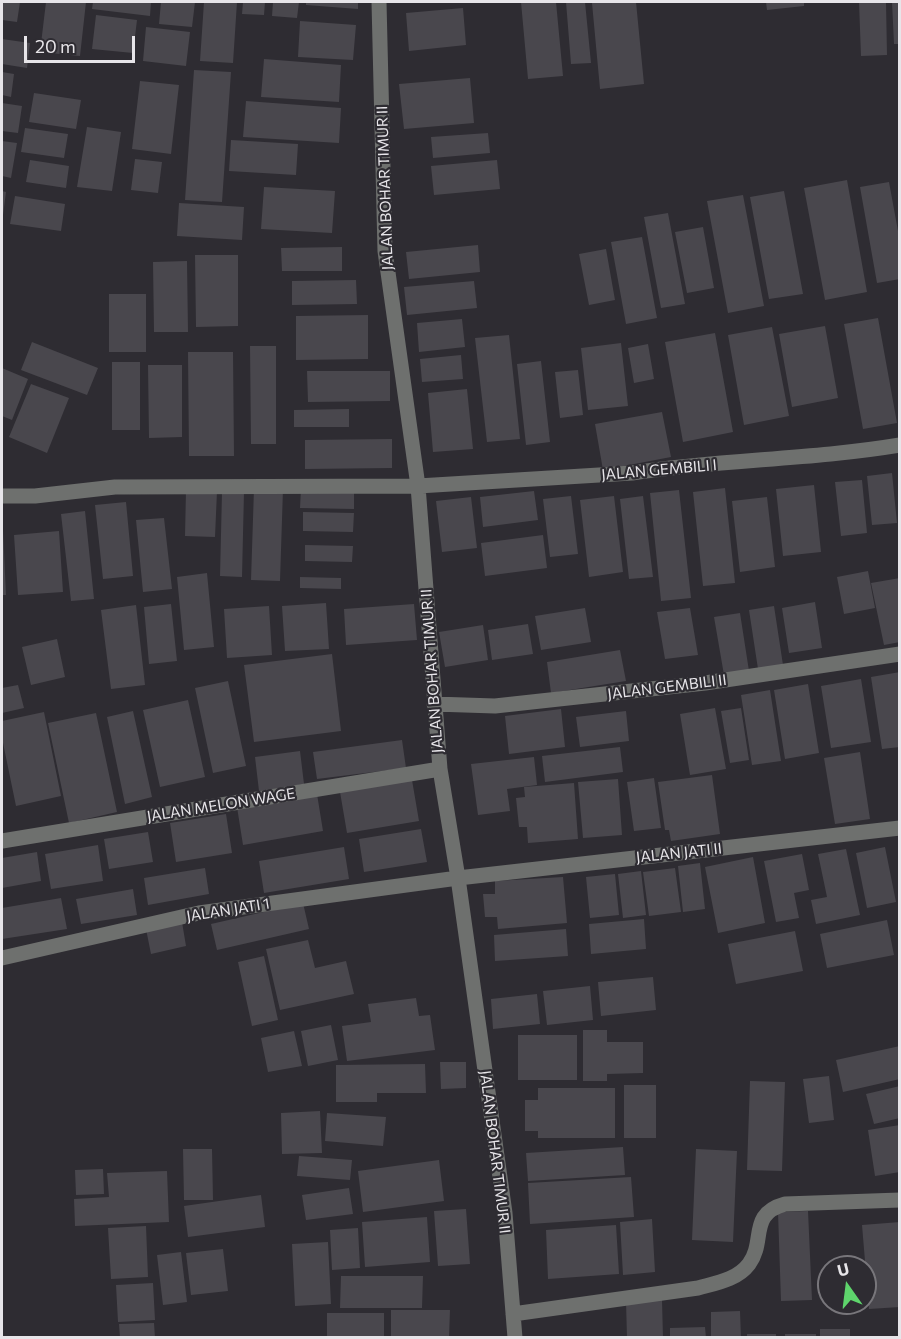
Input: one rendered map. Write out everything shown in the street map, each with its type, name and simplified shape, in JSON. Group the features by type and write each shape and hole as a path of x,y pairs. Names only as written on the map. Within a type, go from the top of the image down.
{"street":[{"name":"JALAN BOHAR TIMUR II","path":"379,2 385,251 418,486 440,769 458,878 504,1213 514,1338"},
{"name":"JALAN GEMBILI I","path":"2,496 36,496 115,487 418,486 632,473 663,468 839,455 900,445"},
{"name":"JALAN GEMBILI II","path":"434,704 495,706 705,683 900,654"},
{"name":"JALAN MELON WAGE","path":"2,842 440,769"},
{"name":"JALAN JATI II","path":"458,878 900,828"},
{"name":"JALAN JATI 1","path":"2,958 199,913 458,878"},
{"path":"513,1314 698,1288 736,1276 749,1264 754,1255 762,1218 773,1209 785,1204 900,1200"}],"building":[{"path":"2,2 20,2 17,22 2,20"},
{"path":"46,2 86,2 80,56 40,52"},
{"path":"93,2 151,2 150,16 92,9"},
{"path":"161,2 195,2 192,27 159,24"},
{"path":"204,2 237,2 233,63 200,61"},
{"path":"243,2 265,2 264,15 242,14"},
{"path":"273,2 299,2 297,18 272,16"},
{"path":"306,2 358,2 358,9 306,5"},
{"path":"521,2 556,2 563,76 528,79"},
{"path":"566,2 585,2 591,63 571,64"},
{"path":"636,2 644,84 600,89 592,3"},
{"path":"766,2 804,2 804,6 767,10"},
{"path":"859,2 886,2 887,55 861,56"},
{"path":"892,2 900,2 900,44 894,44"},
{"path":"463,8 466,45 409,51 406,13"},
{"path":"96,15 137,20 133,53 92,49"},
{"path":"300,21 356,25 353,60 298,57"},
{"path":"146,27 190,32 186,66 143,61"},
{"path":"2,39 30,43 27,68 2,64"},
{"path":"264,59 341,65 339,102 261,97"},
{"path":"194,70 231,72 222,202 185,200"},
{"path":"2,72 14,74 11,97 2,95"},
{"path":"470,78 474,123 404,129 399,84"},
{"path":"140,81 179,85 171,154 132,149"},
{"path":"34,93 81,100 76,129 29,122"},
{"path":"246,101 341,108 339,143 243,137"},
{"path":"2,103 22,106 18,133 2,131"},
{"path":"87,127 121,132 112,191 77,187"},
{"path":"25,128 68,134 64,158 21,152"},
{"path":"488,133 490,153 433,158 431,137"},
{"path":"231,140 298,144 296,175 229,171"},
{"path":"2,141 17,143 11,178 2,176"},
{"path":"135,159 162,162 158,193 131,190"},
{"path":"30,160 69,166 66,188 26,182"},
{"path":"497,160 500,189 434,195 431,166"},
{"path":"847,180 867,292 825,300 804,188"},
{"path":"889,182 900,242 900,279 877,283 860,187"},
{"path":"264,187 335,191 332,233 261,229"},
{"path":"2,191 6,192 3,215 2,215"},
{"path":"784,191 803,294 769,299 750,197"},
{"path":"743,195 764,306 728,313 707,201"},
{"path":"15,196 65,204 61,231 10,224"},
{"path":"179,203 244,207 242,240 177,236"},
{"path":"668,213 685,304 661,308 644,217"},
{"path":"703,227 714,288 687,293 675,232"},
{"path":"642,237 657,318 626,324 611,242"},
{"path":"478,245 480,272 409,279 406,252"},
{"path":"342,247 342,271 282,271 281,248"},
{"path":"606,249 615,300 589,305 579,254"},
{"path":"195,255 238,255 238,326 196,327"},
{"path":"187,261 188,332 154,332 153,262"},
{"path":"356,280 357,304 292,305 292,281"},
{"path":"474,281 477,308 407,315 404,287"},
{"path":"109,294 146,294 146,352 109,352"},
{"path":"368,315 368,359 296,360 296,316"},
{"path":"878,318 897,423 863,429 844,324"},
{"path":"462,319 465,347 419,352 417,323"},
{"path":"825,326 838,398 792,407 779,334"},
{"path":"772,327 789,416 744,425 728,335"},
{"path":"715,333 733,432 683,442 665,342"},
{"path":"509,335 520,439 487,442 475,338"},
{"path":"32,342 98,368 87,395 21,370"},
{"path":"621,343 628,406 588,410 581,348"},
{"path":"648,344 654,379 634,383 628,348"},
{"path":"250,346 276,346 276,444 251,444"},
{"path":"188,352 233,352 234,456 189,456"},
{"path":"461,355 463,379 422,382 420,359"},
{"path":"541,361 550,442 526,445 517,364"},
{"path":"112,362 140,362 140,430 112,430"},
{"path":"148,365 182,365 182,437 149,438"},
{"path":"2,368 28,379 12,420 2,416"},
{"path":"578,370 583,415 560,418 555,372"},
{"path":"307,371 390,371 390,401 308,402"},
{"path":"31,384 69,398 47,453 9,437"},
{"path":"467,389 473,449 433,452 428,393"},
{"path":"349,409 349,427 294,427 294,410"},
{"path":"662,412 671,457 603,470 595,424"},
{"path":"392,439 392,468 305,469 305,440"},
{"path":"892,473 897,523 872,525 867,476"},
{"path":"862,480 867,533 841,536 835,482"},
{"path":"814,485 821,552 783,556 776,489"},
{"path":"254,488 283,489 280,581 251,580"},
{"path":"301,488 354,489 354,509 300,508"},
{"path":"725,488 735,583 703,586 693,492"},
{"path":"186,490 217,491 215,537 185,536"},
{"path":"679,490 691,598 661,601 650,493"},
{"path":"534,491 538,520 483,527 480,497"},
{"path":"222,492 244,492 242,577 220,576"},
{"path":"571,496 578,554 550,557 543,499"},
{"path":"614,496 623,572 589,577 580,500"},
{"path":"643,496 653,577 629,579 620,499"},
{"path":"471,497 477,548 442,552 436,501"},
{"path":"767,497 775,567 740,572 732,501"},
{"path":"126,502 133,576 103,579 95,505"},
{"path":"85,511 94,599 71,601 61,514"},
{"path":"303,512 354,513 353,532 303,531"},
{"path":"164,518 172,589 143,592 136,520"},
{"path":"3,530 6,595 2,595"},
{"path":"59,531 63,592 18,595 14,535"},
{"path":"543,535 547,568 485,576 481,543"},
{"path":"305,545 353,546 352,562 305,561"},
{"path":"868,571 875,608 844,614 837,577"},
{"path":"207,573 214,647 184,650 177,577"},
{"path":"300,577 341,578 341,589 300,588"},
{"path":"900,578 900,642 884,645 871,583"},
{"path":"815,602 822,648 789,653 782,608"},
{"path":"326,603 329,649 285,651 282,606"},
{"path":"171,604 177,661 149,664 144,607"},
{"path":"414,604 417,640 346,645 344,609"},
{"path":"136,605 145,685 111,689 101,610"},
{"path":"269,606 272,655 227,658 224,609"},
{"path":"774,606 783,665 758,669 749,610"},
{"path":"585,608 591,642 541,650 535,616"},
{"path":"690,608 698,655 665,659 657,612"},
{"path":"740,613 749,671 724,675 714,617"},
{"path":"528,624 533,654 492,660 488,630"},
{"path":"483,625 488,660 445,667 439,632"},
{"path":"57,639 65,677 31,685 22,647"},
{"path":"620,650 626,681 551,693 547,662"},
{"path":"332,654 341,731 254,742 244,665"},
{"path":"900,672 900,747 882,749 871,677"},
{"path":"861,679 871,742 831,748 821,686"},
{"path":"228,681 246,766 213,773 195,688"},
{"path":"808,684 819,753 785,759 774,690"},
{"path":"18,685 24,708 2,713 2,688"},
{"path":"770,690 781,761 752,765 741,695"},
{"path":"188,700 205,777 160,787 143,710"},
{"path":"715,708 726,769 690,775 680,714"},
{"path":"741,708 749,760 730,763 721,711"},
{"path":"561,709 565,747 509,754 505,716"},
{"path":"133,711 152,797 125,804 107,717"},
{"path":"626,711 629,741 580,747 576,717"},
{"path":"44,712 61,796 16,806 2,738 2,721"},
{"path":"96,713 117,812 69,823 48,723"},
{"path":"402,740 406,768 317,779 313,752"},
{"path":"620,747 623,772 545,782 542,756"},
{"path":"300,751 304,784 259,791 255,757"},
{"path":"860,752 870,819 835,824 824,758"},
{"path":"534,757 537,785 507,789 510,811 478,815 471,764"},
{"path":"712,775 720,834 671,841 669,830 665,830 658,782"},
{"path":"654,778 661,828 634,831 627,782"},
{"path":"618,779 622,835 583,838 578,782"},
{"path":"412,780 419,821 347,833 340,792"},
{"path":"574,783 578,839 528,843 527,827 519,827 516,798 525,797 524,787"},
{"path":"317,794 323,831 243,845 237,807"},
{"path":"226,814 232,853 176,862 170,823"},
{"path":"421,829 427,862 364,872 359,839"},
{"path":"148,832 153,862 109,869 104,839"},
{"path":"98,845 103,881 51,889 45,854"},
{"path":"344,847 349,879 264,893 259,861"},
{"path":"885,847 896,902 867,908 856,853"},
{"path":"846,849 860,915 816,924 811,900 827,897 818,854"},
{"path":"37,852 41,881 2,888 2,858"},
{"path":"802,854 809,890 794,893 799,918 776,922 764,861"},
{"path":"753,857 765,923 718,933 705,867"},
{"path":"700,863 705,909 683,912 678,866"},
{"path":"205,868 209,894 148,905 144,878"},
{"path":"675,868 681,912 649,916 643,872"},
{"path":"641,871 646,915 623,918 618,874"},
{"path":"615,874 619,915 590,918 586,877"},
{"path":"563,877 567,923 498,929 497,917 485,917 483,894 495,894 495,881"},
{"path":"133,889 137,915 81,924 76,899"},
{"path":"61,898 67,929 2,939 2,908"},
{"path":"303,903 309,929 217,950 211,924"},
{"path":"644,919 646,949 591,954 589,924"},
{"path":"887,920 894,955 827,968 820,934"},
{"path":"182,922 186,946 151,954 146,929"},
{"path":"566,929 568,956 495,961 494,935"},
{"path":"795,931 803,971 736,984 728,944"},
{"path":"308,940 315,968 346,961 354,994 280,1010 266,949"},
{"path":"264,956 278,1020 252,1026 238,962"},
{"path":"653,977 656,1010 601,1016 598,982"},
{"path":"590,986 593,1020 547,1025 543,991"},
{"path":"537,994 540,1024 493,1029 491,999"},
{"path":"416,998 419,1016 430,1015 435,1050 347,1061 342,1026 371,1022 368,1004"},
{"path":"331,1025 338,1060 308,1066 301,1031"},
{"path":"583,1030 607,1030 607,1042 643,1042 643,1073 607,1074 607,1081 583,1081"},
{"path":"294,1031 302,1066 268,1072 261,1038"},
{"path":"518,1035 577,1035 577,1080 518,1080"},
{"path":"900,1046 900,1079 843,1092 836,1060"},
{"path":"440,1062 466,1062 466,1088 441,1089"},
{"path":"425,1064 426,1093 377,1093 377,1102 336,1102 336,1065"},
{"path":"829,1076 834,1120 809,1123 803,1079"},
{"path":"750,1081 785,1082 782,1171 747,1170"},
{"path":"624,1085 656,1085 656,1138 624,1138"},
{"path":"900,1086 900,1118 874,1124 866,1094"},
{"path":"538,1088 615,1088 615,1138 538,1138 538,1131 525,1131 525,1100 538,1100"},
{"path":"320,1111 322,1153 282,1154 281,1113"},
{"path":"327,1113 386,1117 383,1146 325,1141"},
{"path":"900,1125 900,1172 875,1176 868,1130"},
{"path":"623,1147 625,1175 528,1181 526,1153"},
{"path":"183,1149 212,1149 213,1200 184,1200"},
{"path":"696,1149 737,1151 733,1242 692,1240"},
{"path":"299,1156 352,1160 350,1180 297,1176"},
{"path":"439,1160 444,1201 363,1212 358,1171"},
{"path":"103,1169 104,1194 76,1195 75,1170"},
{"path":"167,1171 169,1222 75,1226 74,1199 109,1197 107,1173"},
{"path":"631,1177 634,1217 530,1224 528,1183"},
{"path":"349,1188 353,1214 306,1220 302,1195"},
{"path":"261,1195 265,1227 188,1237 184,1206"},
{"path":"466,1209 470,1264 438,1266 434,1211"},
{"path":"808,1211 812,1300 781,1301 778,1212"},
{"path":"427,1217 430,1262 365,1267 362,1222"},
{"path":"652,1219 655,1272 623,1275 620,1222"},
{"path":"900,1222 900,1307 877,1308 877,1255 864,1255 862,1225"},
{"path":"616,1225 619,1274 548,1279 546,1230"},
{"path":"146,1226 148,1277 111,1279 108,1228"},
{"path":"358,1228 360,1268 332,1270 330,1230"},
{"path":"328,1242 331,1304 295,1306 292,1244"},
{"path":"223,1249 228,1291 191,1295 186,1253"},
{"path":"181,1252 187,1302 163,1305 157,1255"},
{"path":"341,1276 423,1276 422,1308 340,1308"},
{"path":"153,1283 155,1320 118,1322 116,1285"},
{"path":"662,1300 663,1338 627,1338 626,1301"},
{"path":"391,1310 450,1310 449,1338 391,1338"},
{"path":"740,1311 741,1338 711,1338 711,1312"},
{"path":"327,1313 384,1313 384,1338 327,1338"},
{"path":"154,1323 155,1338 120,1338 119,1324"},
{"path":"705,1327 706,1338 670,1338 670,1328"},
{"path":"820,1329 850,1329 850,1338 820,1338"},
{"path":"747,1334 776,1334 776,1338 747,1338"},
{"path":"785,1334 816,1334 816,1338 785,1338"}]}
